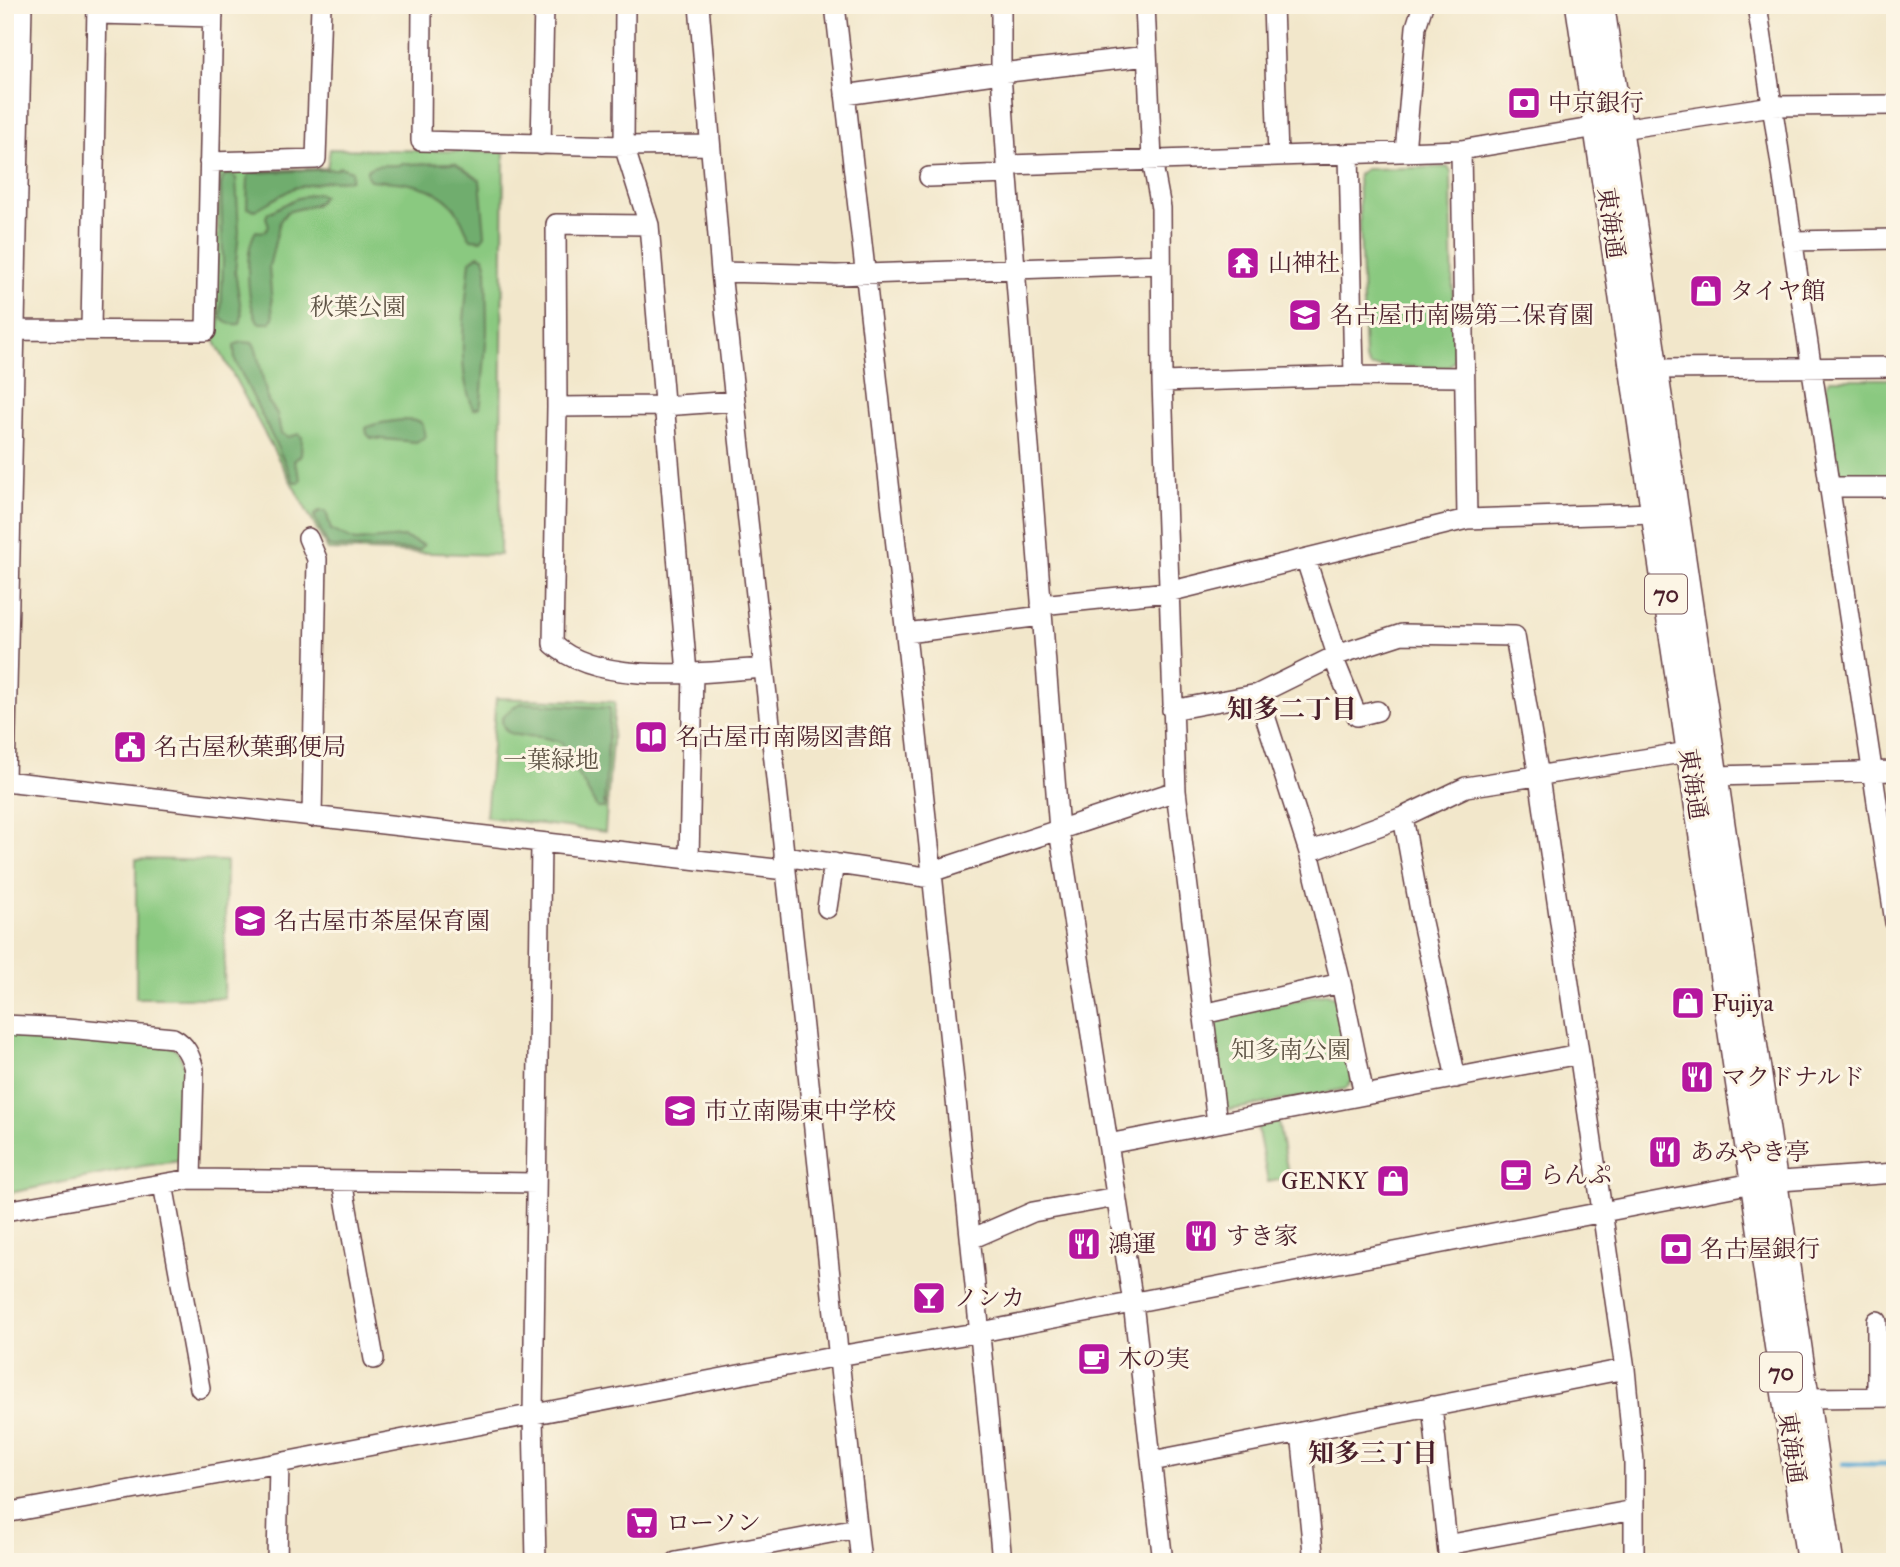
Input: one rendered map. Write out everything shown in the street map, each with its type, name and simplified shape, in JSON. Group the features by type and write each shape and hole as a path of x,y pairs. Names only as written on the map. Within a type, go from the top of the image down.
{"main road":[{"name":"東海通","path":"1578,5 1609,128 1655,369 1716,776 1809,1562"},
{"name":"東海通","path":"1602,5 1609,128 1654,513 1688,752 1764,1183 1807,1398 1831,1562"}],"street":[{"path":"22,5 11,244 15,330 9,410 5,781 689,859 834,863 931,875 1176,791"},
{"path":"209,162 316,159 321,5"},
{"path":"422,5 421,141 541,145 709,145"},
{"path":"541,145 544,5"},
{"path":"625,5 624,146 649,225 663,406 690,673 689,859"},
{"path":"699,5 721,272 861,1562"},
{"path":"835,5 981,1332 1002,1562"},
{"path":"1001,5 1001,73 1007,169 1059,830 1133,1303 1163,1562"},
{"path":"1145,5 1152,160 1161,208 1162,382 1176,791 1217,1123"},
{"path":"1273,5 1278,156"},
{"path":"1405,152 1416,27 1423,5"},
{"path":"1757,5 1895,922"},
{"path":"15,330 206,331 213,11 97,10 91,329"},
{"path":"845,95 1147,56"},
{"path":"929,177 1152,160 1461,150 1772,106 1895,105"},
{"path":"1461,150 1467,519"},
{"path":"1349,154 1354,376"},
{"path":"649,225 556,224 557,407 553,645 566,657 620,671 653,675 764,668"},
{"path":"1792,241 1895,239"},
{"path":"721,272 865,274 1161,264"},
{"path":"1655,369 1895,367"},
{"path":"1162,382 1354,376 1463,377"},
{"path":"557,407 663,406 735,401"},
{"path":"1829,487 1895,487"},
{"path":"905,633 1168,592 1467,519 1654,513"},
{"path":"307,538 317,559 312,817"},
{"path":"1306,560 1335,656 1357,716 1377,711"},
{"path":"1172,709 1258,694 1335,656 1402,634 1515,636 1539,777 1625,1369 1634,1462 1634,1562"},
{"path":"1258,694 1309,852 1341,983 1364,1095"},
{"path":"1309,852 1403,817 1466,787 1688,752"},
{"path":"1716,776 1895,771"},
{"path":"1403,817 1422,922 1456,1078"},
{"path":"536,1562 533,1415 541,843"},
{"path":"827,908 834,863"},
{"path":"1203,1014 1341,983"},
{"path":"5,1025 173,1038 183,1043 191,1056 194,1069 191,1179"},
{"path":"1108,1144 1579,1054"},
{"path":"5,1513 838,1356 981,1332 1602,1212 1764,1183 1895,1173"},
{"path":"5,1211 191,1179 536,1183"},
{"path":"342,1181 374,1359"},
{"path":"163,1184 200,1388"},
{"path":"971,1239 1032,1212 1116,1196"},
{"path":"1807,1398 1886,1397 1877,1321"},
{"path":"1152,1461 1625,1369"},
{"path":"1432,1406 1448,1553 1634,1510"},
{"path":"1301,1432 1314,1562"},
{"path":"277,1562 279,1463"},
{"path":"676,1562 732,1557 857,1528"}],"green space":[{"name":"秋葉公園","path":"330,149 504,152 500,555 328,550 215,342 219,172 327,168"},
{"path":"455,163 480,180 485,235 481,240 471,239 455,209 443,197 414,185 370,180 367,176 367,170 376,166"},
{"path":"340,167 352,171 351,180 328,181 294,188 255,210 247,208 250,173"},
{"path":"1448,167 1451,172 1454,361 1448,367 1370,367 1365,359 1358,174 1366,169"},
{"path":"229,174 236,178 239,232 235,272 242,315 240,324 227,323 221,318 221,186 223,177"},
{"path":"317,193 323,196 317,204 287,212 280,221 269,267 273,318 269,323 259,323 251,303 248,277 250,251 256,231 264,232 269,226 266,217 268,213 295,199"},
{"path":"478,255 484,257 486,264 487,332 481,402 480,407 474,409 464,375 463,336 470,261"},
{"path":"242,342 253,343 256,349 268,401 277,414 281,433 288,437 299,434 302,437 301,455 294,461 301,479 299,482 294,482 235,360 234,345"},
{"path":"1830,379 1895,379 1895,476 1845,476 1838,472 1826,385"},
{"path":"402,420 419,421 423,425 425,437 416,442 371,438 367,434 366,428 369,426"},
{"path":"319,511 326,511 331,530 355,541 403,537 424,545 419,550 328,546 314,516"},
{"name":"一葉緑地","path":"496,698 615,702 605,832 486,817"},
{"path":"521,703 610,708 604,808 597,808 573,769 562,743 542,737 514,735 505,730 502,718"},
{"path":"136,859 226,861 224,998 136,998"},
{"name":"知多南公園","path":"1327,993 1335,997 1352,1081 1345,1089 1230,1110 1223,1105 1215,1024 1220,1018"},
{"path":"5,1031 170,1046 178,1051 186,1070 180,1161 5,1194"},
{"path":"1278,1122 1289,1178 1268,1182 1257,1126"}],"waterway":[{"path":"1843,1464 1895,1464"}],"place":[{"name":"中京銀行","path":"1524,103"},
{"name":"山神社","path":"1243,263"},
{"name":"タイヤ館","path":"1706,291"},
{"name":"名古屋市南陽第二保育園","path":"1305,315"},
{"name":"名古屋市南陽図書館","path":"651,737"},
{"name":"名古屋秋葉郵便局","path":"130,747"},
{"name":"名古屋市茶屋保育園","path":"250,921"},
{"name":"Fujiya","path":"1688,1003"},
{"name":"マクドナルド","path":"1697,1077"},
{"name":"市立南陽東中学校","path":"680,1111"},
{"name":"あみやき亭","path":"1665,1152"},
{"name":"らんぷ","path":"1516,1175"},
{"name":"GENKY","path":"1393,1181"},
{"name":"すき家","path":"1201,1236"},
{"name":"鴻運","path":"1084,1244"},
{"name":"名古屋銀行","path":"1676,1249"},
{"name":"ノンカ","path":"929,1298"},
{"name":"木の実","path":"1094,1359"},
{"name":"ローソン","path":"642,1523"}],"district":[{"name":"知多二丁目","path":"1292,709"},
{"name":"知多三丁目","path":"1373,1453"}]}
